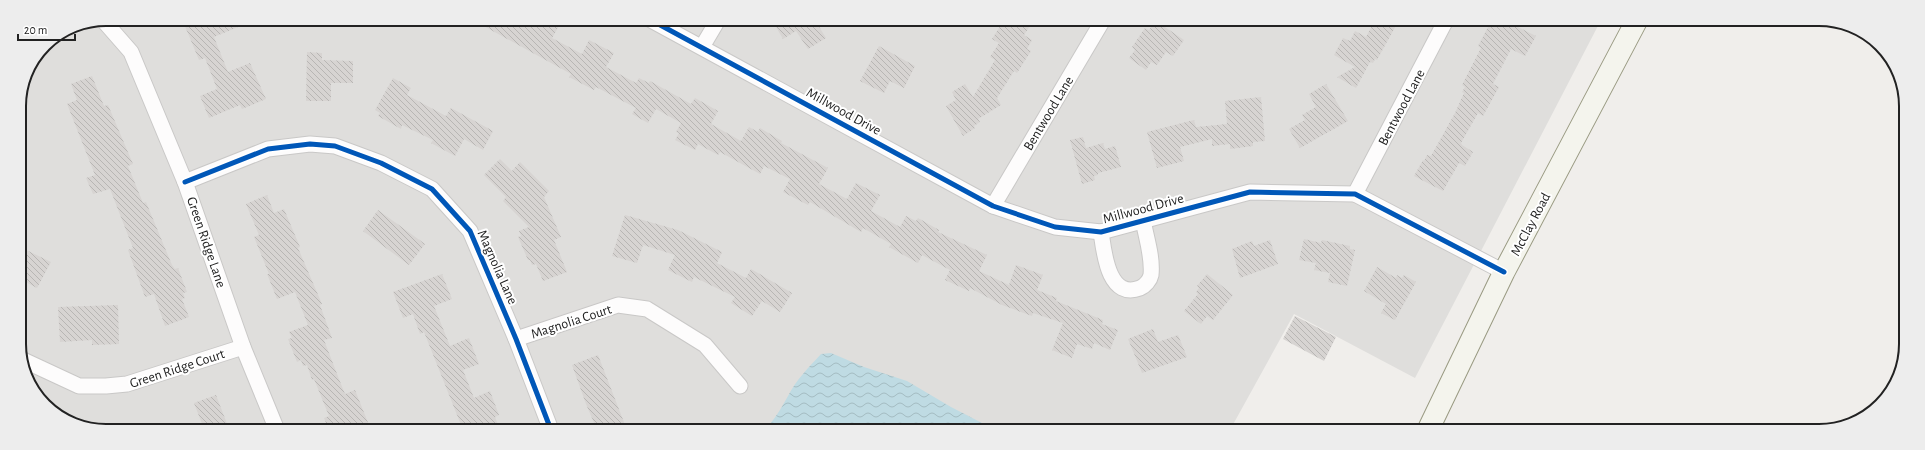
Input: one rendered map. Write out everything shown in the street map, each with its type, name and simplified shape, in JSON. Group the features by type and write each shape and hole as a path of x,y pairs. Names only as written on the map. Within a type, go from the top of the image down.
{"main road":[{"name":"McClay Road","path":"1431,424 1504,272 1634,26"}],"street":[{"name":"Green Ridge Lane","path":"108,26 132,52 185,182 243,347 275,424"},
{"name":"Millwood Drive","path":"662,26 993,206 1055,227 1100,232 1250,192 1355,194 1504,272"},
{"path":"702,47 714,26"},
{"name":"Bentwood Lane","path":"993,206 1099,26"},
{"name":"Bentwood Lane","path":"1355,194 1443,26"},
{"name":"Magnolia Lane","path":"185,182 268,150 310,144 335,146 381,163 432,190 470,231 516,339 549,424"},
{"name":"Millwood Drive","path":"1100,232 1107,264 1113,280 1130,290 1141,288 1148,282 1151,276 1151,260 1143,220"},
{"name":"Magnolia Court","path":"516,339 618,306 647,309 705,345 740,386"},
{"name":"Green Ridge Court","path":"28,362 79,386 106,386 127,384 243,347"}],"shaded area":[{"path":"100,26 1598,26 1415,378 1294,314 1233,424 100,424 75,418 57,408 42,393 30,370 26,350 26,100 34,70 49,49 61,39 75,32"}],"water":[{"path":"831,353 864,367 907,381 983,424 770,424 795,385 821,354"}],"building":[{"path":"185,26 240,26 214,37 228,72 250,63 266,99 242,109 240,105 209,118 200,96 217,89 205,58 199,60"},
{"path":"484,26 559,26 552,38 582,54 589,40 614,53 606,67 636,83 639,78 649,83 650,81 691,104 695,98 718,111 711,124 741,141 749,127 758,132 760,128 782,141 781,143 828,168 819,184 847,199 856,183 880,195 871,211 900,227 906,216 916,221 918,218 939,230 938,232 987,255 979,271 1009,285 1016,265 1043,275 1037,290 1057,298 1056,301 1103,320 1102,324 1118,330 1110,350 1094,343 1092,349 1077,344 1072,358 1052,350 1063,323 1033,313 1032,316 1002,305 970,288 969,291 945,280 950,270 922,255 918,263 889,247 891,244 863,228 861,232 810,202 808,205 783,192 790,179 764,166 760,174 720,152 718,155 698,144 695,150 675,140 679,133 676,132 681,123 656,109 648,123 632,114 636,108 596,87 594,90 569,77 571,74"},
{"path":"775,26 819,26 826,38 808,49 796,31 783,39"},
{"path":"1000,26 1030,26 1024,35 1032,40 1027,49 1031,51 1017,73 1014,71 997,98 1001,105 978,119 980,122 974,126 975,128 963,136 946,106 956,100 952,92 965,84 973,97 995,60 990,57 999,43 992,39"},
{"path":"1152,26 1163,26 1184,40 1173,56 1166,52 1157,65 1151,62 1146,70 1129,58 1135,50 1132,47 1145,28 1149,30"},
{"path":"1372,26 1396,26 1377,60 1375,59 1373,63 1370,62 1356,88 1337,77 1355,67 1334,55 1343,38 1350,41 1355,31 1366,37"},
{"path":"1488,26 1516,26 1536,36 1525,56 1511,49 1493,84 1499,87 1483,116 1478,113 1461,143 1473,152 1465,166 1459,163 1443,191 1414,176 1427,155 1431,156 1455,113 1464,93 1462,92 1465,87 1462,85 1481,48 1478,46"},
{"path":"879,46 915,66 904,88 890,81 884,93 860,81"},
{"path":"307,52 322,53 322,60 353,61 353,83 331,83 331,101 306,101"},
{"path":"92,76 104,106 108,105 133,164 128,166 143,203 146,202 172,265 175,269 178,268 187,292 183,293 185,298 182,299 189,317 165,326 154,294 145,297 128,250 133,248 110,189 93,194 86,178 95,175 67,104 77,100 71,84"},
{"path":"393,78 411,88 407,95 446,116 451,108 493,131 483,150 464,139 455,156 431,143 433,140 402,125 401,129 378,116 380,113 375,110"},
{"path":"1326,84 1348,121 1300,148 1289,129 1305,120 1302,115 1316,107 1309,94"},
{"path":"1261,97 1265,141 1253,142 1253,146 1230,149 1230,144 1212,146 1212,139 1180,147 1184,161 1157,168 1147,132 1194,120 1196,127 1227,124 1225,101"},
{"path":"1083,137 1086,148 1103,143 1105,149 1115,146 1121,167 1098,173 1098,175 1094,176 1095,180 1082,184 1070,140"},
{"path":"500,159 512,171 520,162 549,191 544,197 561,237 554,240 567,272 543,281 536,264 532,265 530,260 528,260 518,237 521,236 519,231 529,227 503,201 506,197 484,175"},
{"path":"267,195 274,213 284,209 300,247 298,248 322,304 320,305 332,338 324,340 339,379 345,394 355,390 369,424 326,424 324,418 329,416 314,379 312,380 307,365 303,366 301,360 297,362 288,339 292,338 289,332 308,325 295,292 277,299 254,237 259,235 246,204"},
{"path":"378,210 425,244 409,265 363,231"},
{"path":"625,215 678,230 722,252 717,263 746,278 751,269 792,293 780,312 762,301 752,316 731,303 735,297 694,277 692,282 668,270 675,255 643,245 637,263 612,256"},
{"path":"1304,239 1321,243 1322,240 1350,246 1350,249 1355,250 1347,286 1328,282 1330,273 1314,270 1316,263 1299,260"},
{"path":"1270,240 1278,264 1240,278 1232,249 1252,241 1254,246"},
{"path":"26,250 51,262 37,288 26,282"},
{"path":"1377,267 1396,278 1397,275 1402,278 1404,275 1416,282 1395,320 1381,313 1386,304 1364,291"},
{"path":"442,274 452,299 434,306 450,346 469,338 479,364 463,370 474,398 490,391 499,415 495,417 498,424 461,424 424,332 420,334 413,314 403,318 393,292"},
{"path":"1207,274 1233,295 1213,320 1207,316 1201,324 1184,311 1198,294 1196,292 1199,288 1197,286"},
{"path":"118,305 119,344 92,345 92,340 60,342 58,307"},
{"path":"1295,316 1336,337 1324,361 1283,339"},
{"path":"1153,329 1158,342 1178,335 1187,357 1142,373 1128,339"},
{"path":"598,355 625,424 594,424 572,365"},
{"path":"216,395 227,424 202,424 194,403"}],"cycle path":[{"path":"662,26 993,206 1055,227 1101,232 1250,192 1355,194 1504,272"},
{"path":"185,182 268,149 310,144 335,146 381,163 432,189 470,231 516,339 549,424"}]}
